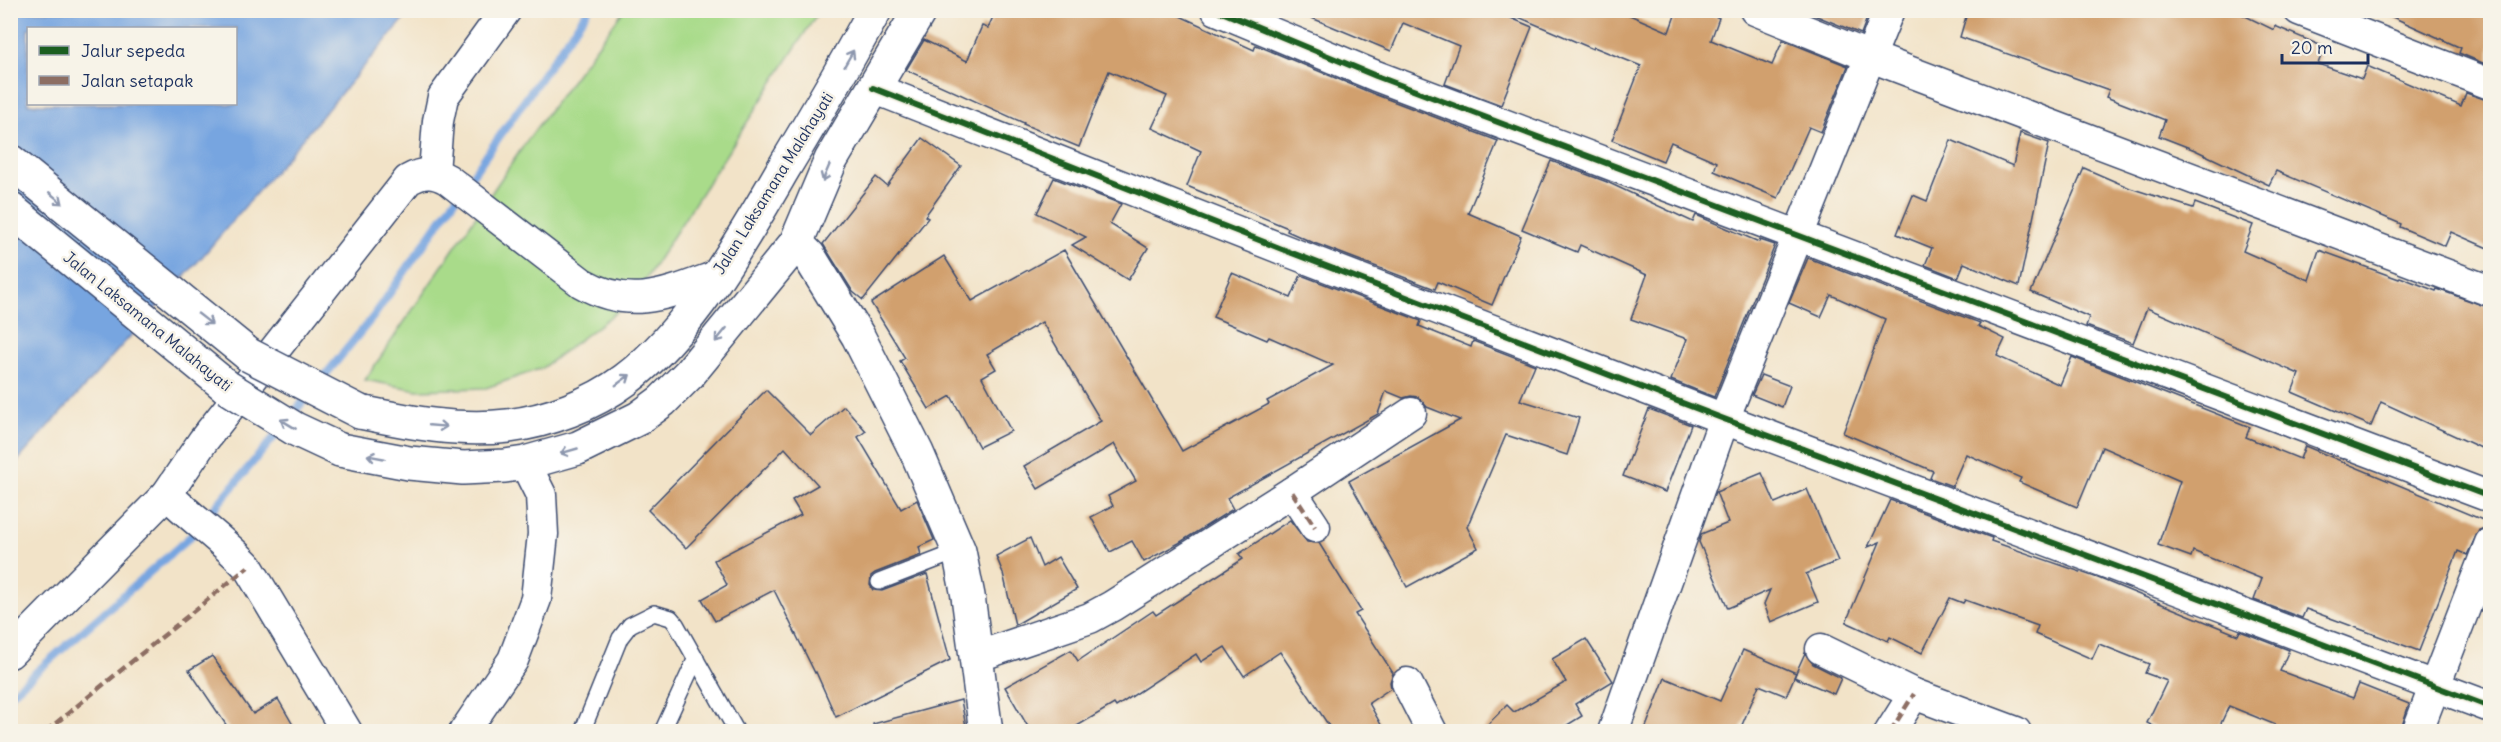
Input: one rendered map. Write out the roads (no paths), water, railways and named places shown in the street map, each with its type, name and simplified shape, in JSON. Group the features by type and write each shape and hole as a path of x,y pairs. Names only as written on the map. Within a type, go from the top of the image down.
{"main road":[{"name":"Jalan Laksamana Malahayati","path":"10,161 249,355 360,412 424,425 462,428 508,426 566,411 596,398 625,380 662,346 716,276 761,208 875,10"},
{"name":"Jalan Laksamana Malahayati","path":"10,209 227,387 296,429 340,450 409,464 462,468 525,463 578,448 616,431 662,401 689,374 796,243 831,160 920,10"},
{"path":"796,243 809,256 858,336 917,453 958,552 964,571 986,732"}],"street":[{"path":"441,176 438,121 443,97 506,10"},
{"path":"1217,10 1376,76 2490,497"},
{"path":"1755,10 1871,57 2490,291"},
{"path":"1612,732 1724,419 1889,10"},
{"path":"2298,10 2490,84"},
{"path":"873,88 1292,253 1724,419 2490,707"},
{"path":"10,653 167,494 203,441 408,180 415,176 441,176 582,283 616,298 635,299 675,292 716,276"},
{"path":"976,657 1090,618 1292,492 1411,413"},
{"path":"464,732 513,660 536,599 543,534 541,495 525,463"},
{"path":"1292,492 1315,527"},
{"path":"167,494 248,567 347,732"},
{"path":"2417,732 2490,543"},
{"path":"1821,649 1914,694 2016,732"},
{"path":"1407,683 1432,732"},
{"path":"1890,732 1914,694"}],"lane":[{"path":"879,582 958,552"},
{"path":"582,732 620,638 630,625 654,613 663,614 676,624 737,732"},
{"path":"662,732 696,658"}],"water":[{"path":"11,11 411,11 202,257 11,468"}],"waterway":[{"path":"318,384 373,317 588,10"},
{"path":"289,419 309,394"},
{"path":"10,695 191,536 281,429"}]}
